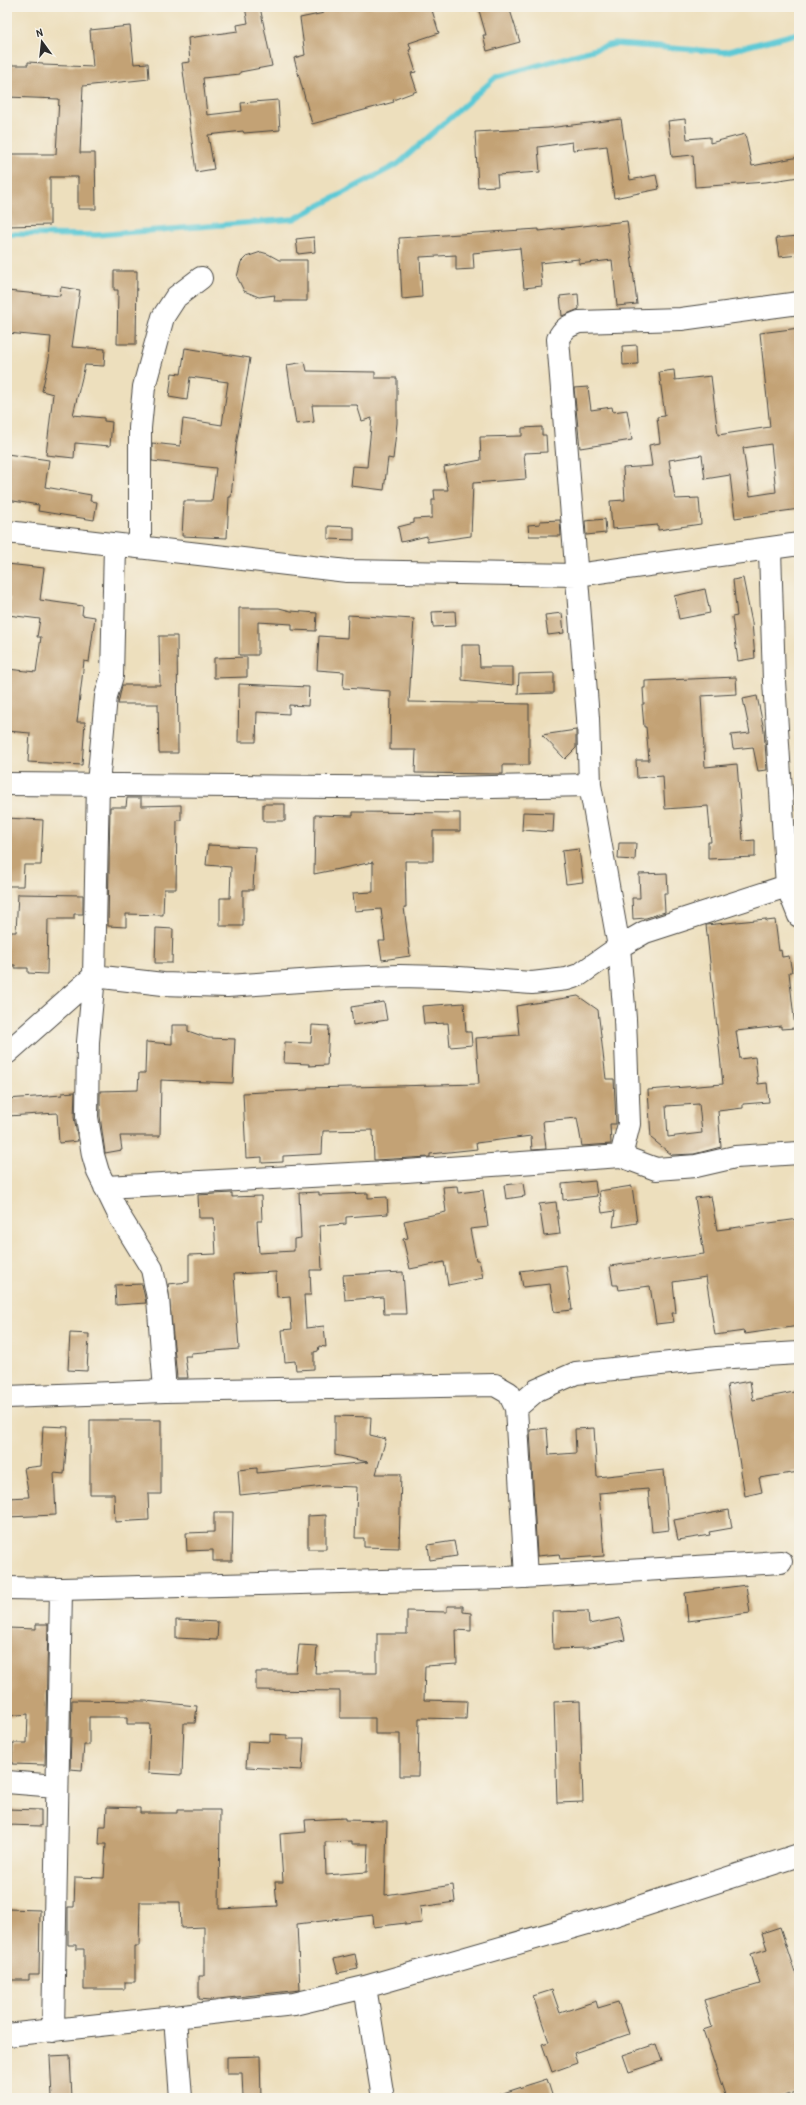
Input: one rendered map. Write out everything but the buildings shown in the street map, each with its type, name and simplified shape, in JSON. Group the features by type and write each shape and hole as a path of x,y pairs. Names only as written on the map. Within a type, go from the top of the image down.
{"street":[{"path":"140,547 140,428 144,387 162,317 176,297 202,278"},
{"path":"621,1156 629,1124 625,1019 619,947 590,785 590,746 558,339 562,331 569,325 579,322 681,319 799,303"},
{"path":"7,532 115,546 140,547 347,572 577,575 770,550 799,544"},
{"path":"115,546 112,676 106,696 98,784 94,976 88,1042 87,1116 93,1155 105,1187 152,1269 158,1298 166,1391"},
{"path":"770,550 774,681 792,845 786,886 799,916"},
{"path":"7,784 438,788 590,785"},
{"path":"7,1053 94,976 163,984 227,986 398,976 444,977 532,983 567,980 579,975 619,947 646,932 675,921 786,886"},
{"path":"105,1187 406,1171 621,1156 656,1169 696,1166 735,1157 799,1153"},
{"path":"516,1408 537,1390 576,1373 717,1358 799,1353"},
{"path":"7,1397 166,1391 495,1385 509,1393 516,1408 526,1577"},
{"path":"7,1588 61,1589 526,1577 781,1562"},
{"path":"53,2031 56,1786 61,1589"},
{"path":"7,1782 56,1786"},
{"path":"7,2035 294,2004 365,1988 605,1918 799,1855"},
{"path":"365,1988 383,2098"},
{"path":"175,2017 181,2098"}],"waterway":[{"path":"7,234 97,235 294,219 398,164 496,77 614,44 725,52 799,33"}]}
